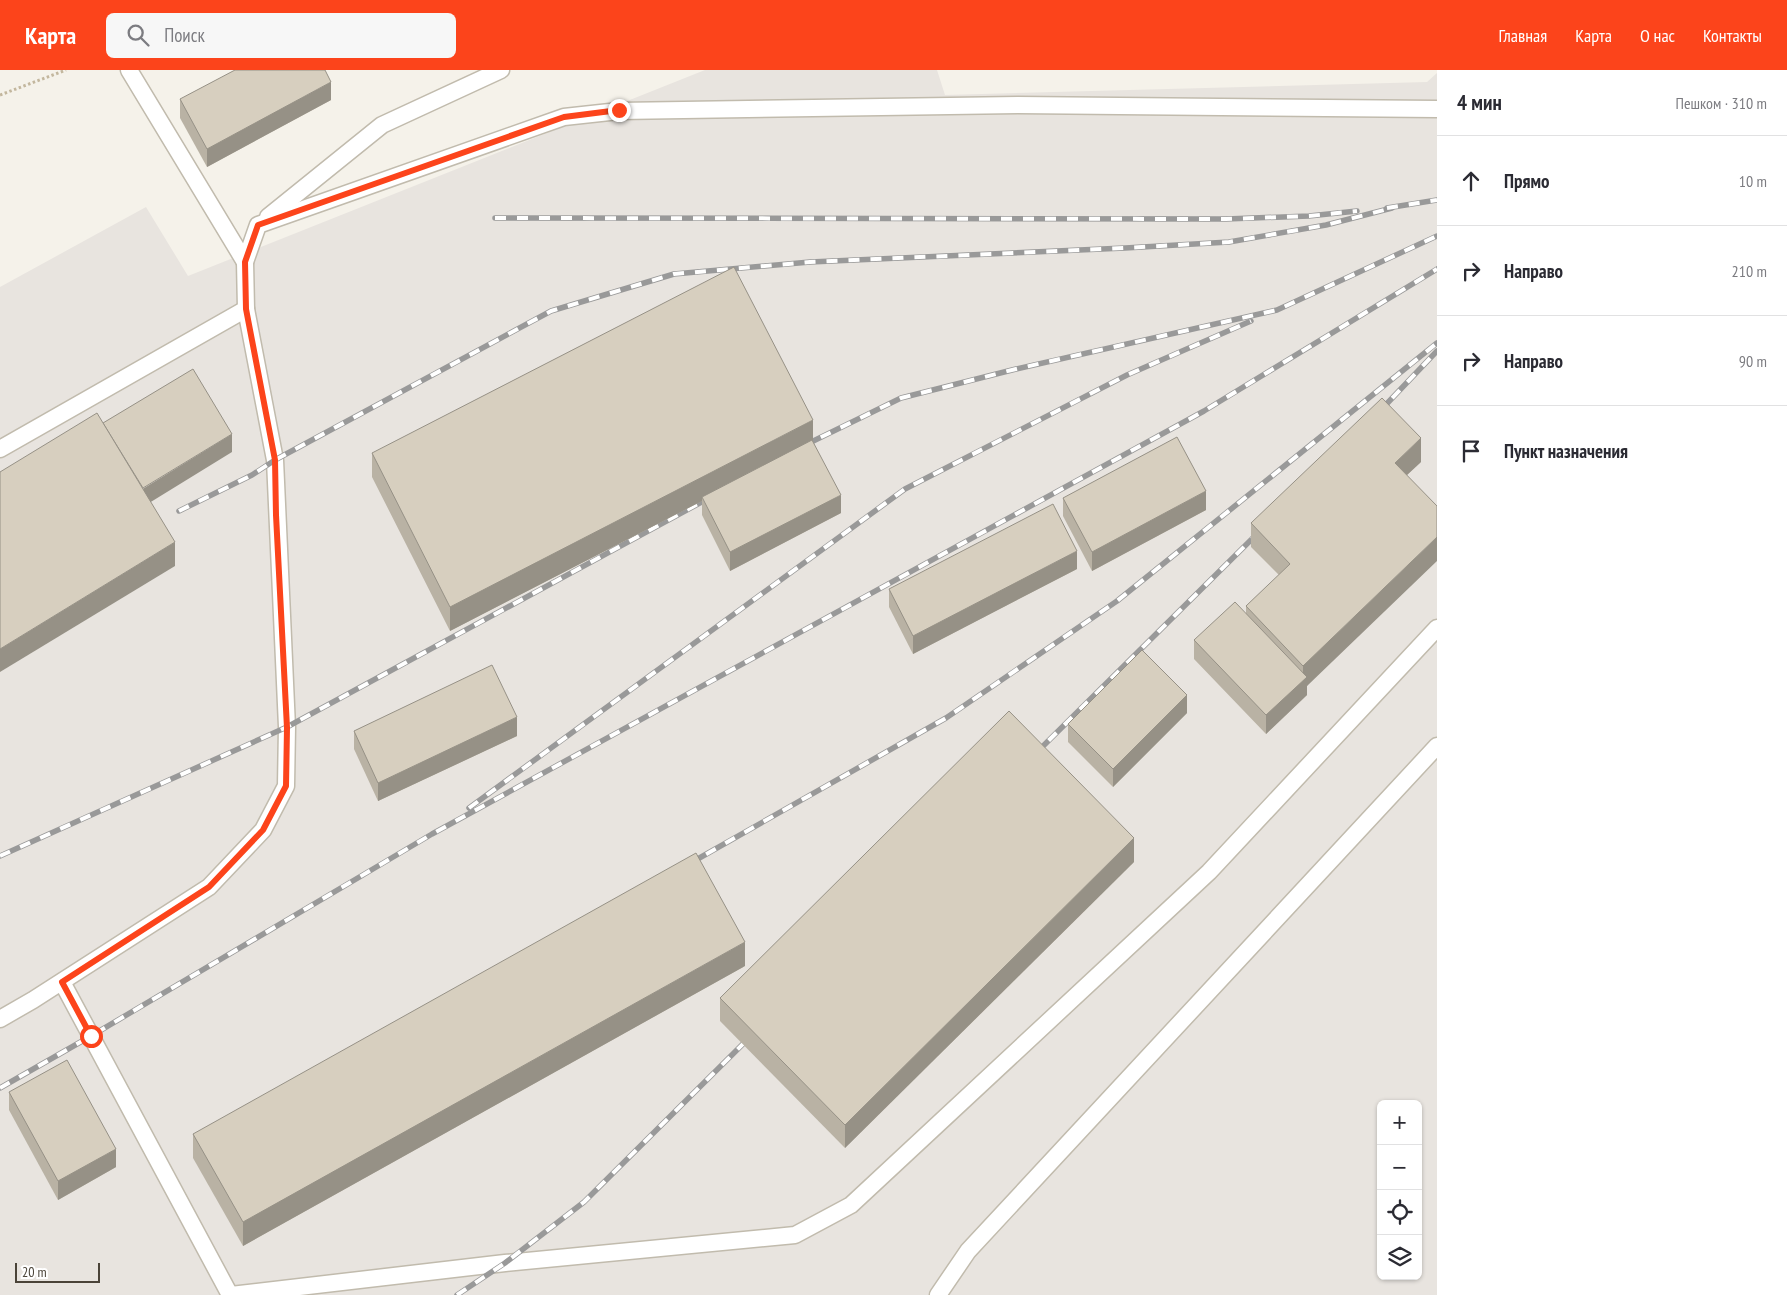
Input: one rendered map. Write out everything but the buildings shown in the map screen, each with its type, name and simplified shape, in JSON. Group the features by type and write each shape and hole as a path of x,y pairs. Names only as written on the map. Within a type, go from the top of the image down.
{"lane":[{"path":"129,70 245,262"},
{"path":"0,1019 62,982 209,887 263,830 286,786 287,728 275,460 246,309 245,262 258,225 382,125 501,70"},
{"path":"258,225 564,117 619,110 1018,105 1437,108"},
{"path":"0,449 246,309"},
{"path":"62,982 230,1295 495,1264 795,1235 851,1205 1209,872 1437,628"},
{"path":"938,1295 968,1251 1437,746"}],"path":[{"path":"0,95 66,70"}],"shaded area":[{"path":"705,70 937,70 945,95 1427,82 1437,73 1437,1295 0,1295 0,287 146,207 188,276"}],"railway":[{"path":"1387,208 1437,200"},
{"path":"179,511 252,475 275,460 551,311 674,274 810,262 1229,242 1326,225 1392,208"},
{"path":"495,218 1226,219 1309,216 1357,211"},
{"path":"801,447 901,398 1016,369 1277,310 1437,236"},
{"path":"0,1088 432,834 1204,411 1437,269"},
{"path":"469,808 905,489 1127,375 1251,321"},
{"path":"687,865 946,718 1117,601 1437,343"},
{"path":"1377,414 1437,351"},
{"path":"0,856 287,727 709,498"},
{"path":"1033,756 1262,529"},
{"path":"457,1295 505,1263 584,1202 753,1034"}],"route":[{"path":"91,1036 62,982 209,887 263,830 286,786 287,728 275,460 246,309 245,262 258,225 514,133 564,117 619,110"}]}
